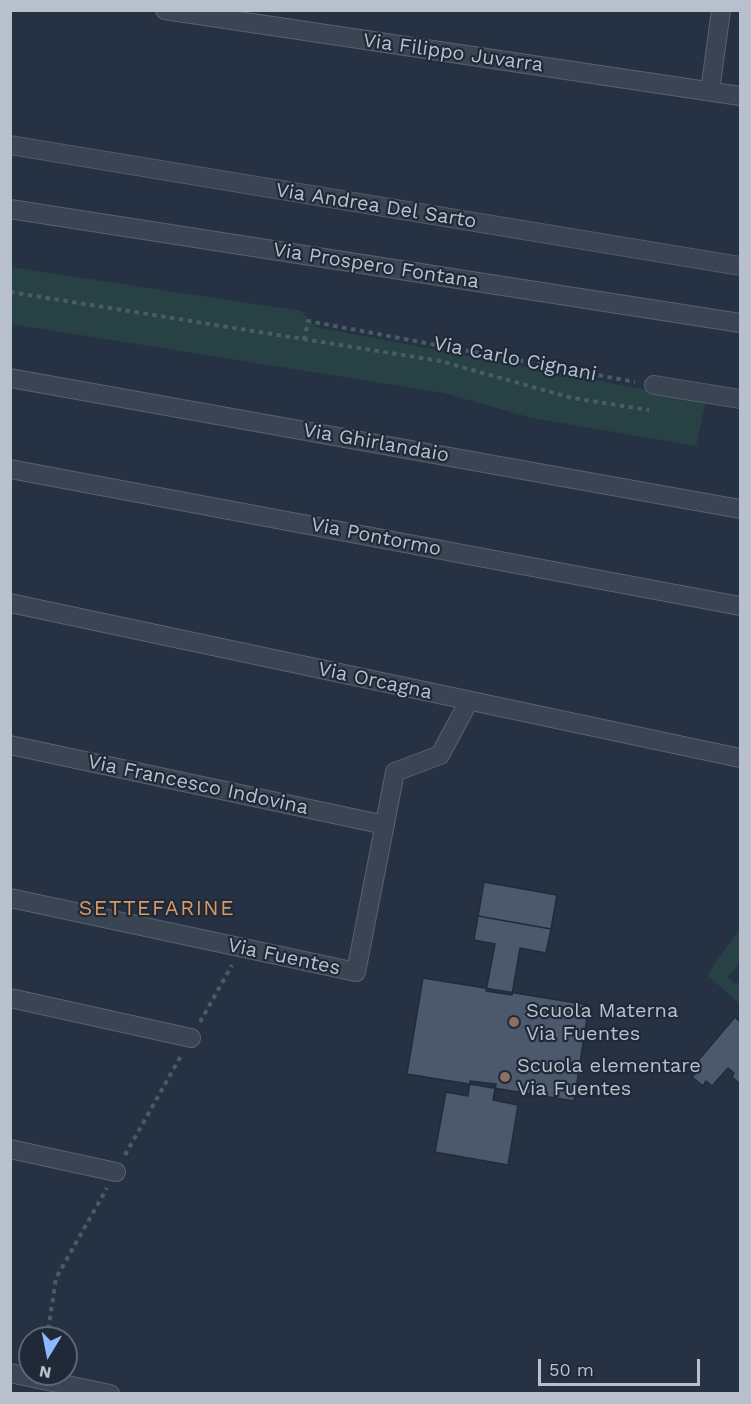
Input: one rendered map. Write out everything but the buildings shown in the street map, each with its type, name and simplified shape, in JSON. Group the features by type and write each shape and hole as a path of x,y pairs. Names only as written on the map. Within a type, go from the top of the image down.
{"street":[{"name":"Via Filippo Juvarra","path":"165,10 741,96"},
{"path":"710,91 721,10"},
{"name":"Via Andrea Del Sarto","path":"10,145 741,266"},
{"name":"Via Prospero Fontana","path":"10,209 741,323"},
{"name":"Via Ghirlandaio","path":"10,378 741,509"},
{"path":"654,385 741,399"},
{"name":"Via Pontormo","path":"10,469 741,606"},
{"name":"Via Orcagna","path":"10,603 741,758"},
{"name":"Via Fuentes","path":"10,898 356,972 395,772 440,755 469,701"},
{"name":"Via Francesco Indovina","path":"10,745 385,825"},
{"path":"10,998 191,1038"},
{"path":"10,1149 116,1172"},
{"path":"10,1373 110,1394"}],"path":[{"path":"10,292 440,361 572,398 649,410"},
{"name":"Via Carlo Cignani","path":"304,340 308,321 654,385"},
{"path":"49,1326 56,1278 242,948"}],"green space":[{"path":"10,267 301,311 316,327 706,401 696,446 532,418 444,393 11,324"},
{"path":"740,928 740,963 728,977 734,984 740,982 740,1004 707,975"}],"place":[{"name":"Scuola Materna Via Fuentes","path":"514,1022"},
{"name":"Scuola elementare Via Fuentes","path":"505,1077"}],"district":[{"name":"SETTEFARINE","path":"157,909"}]}
